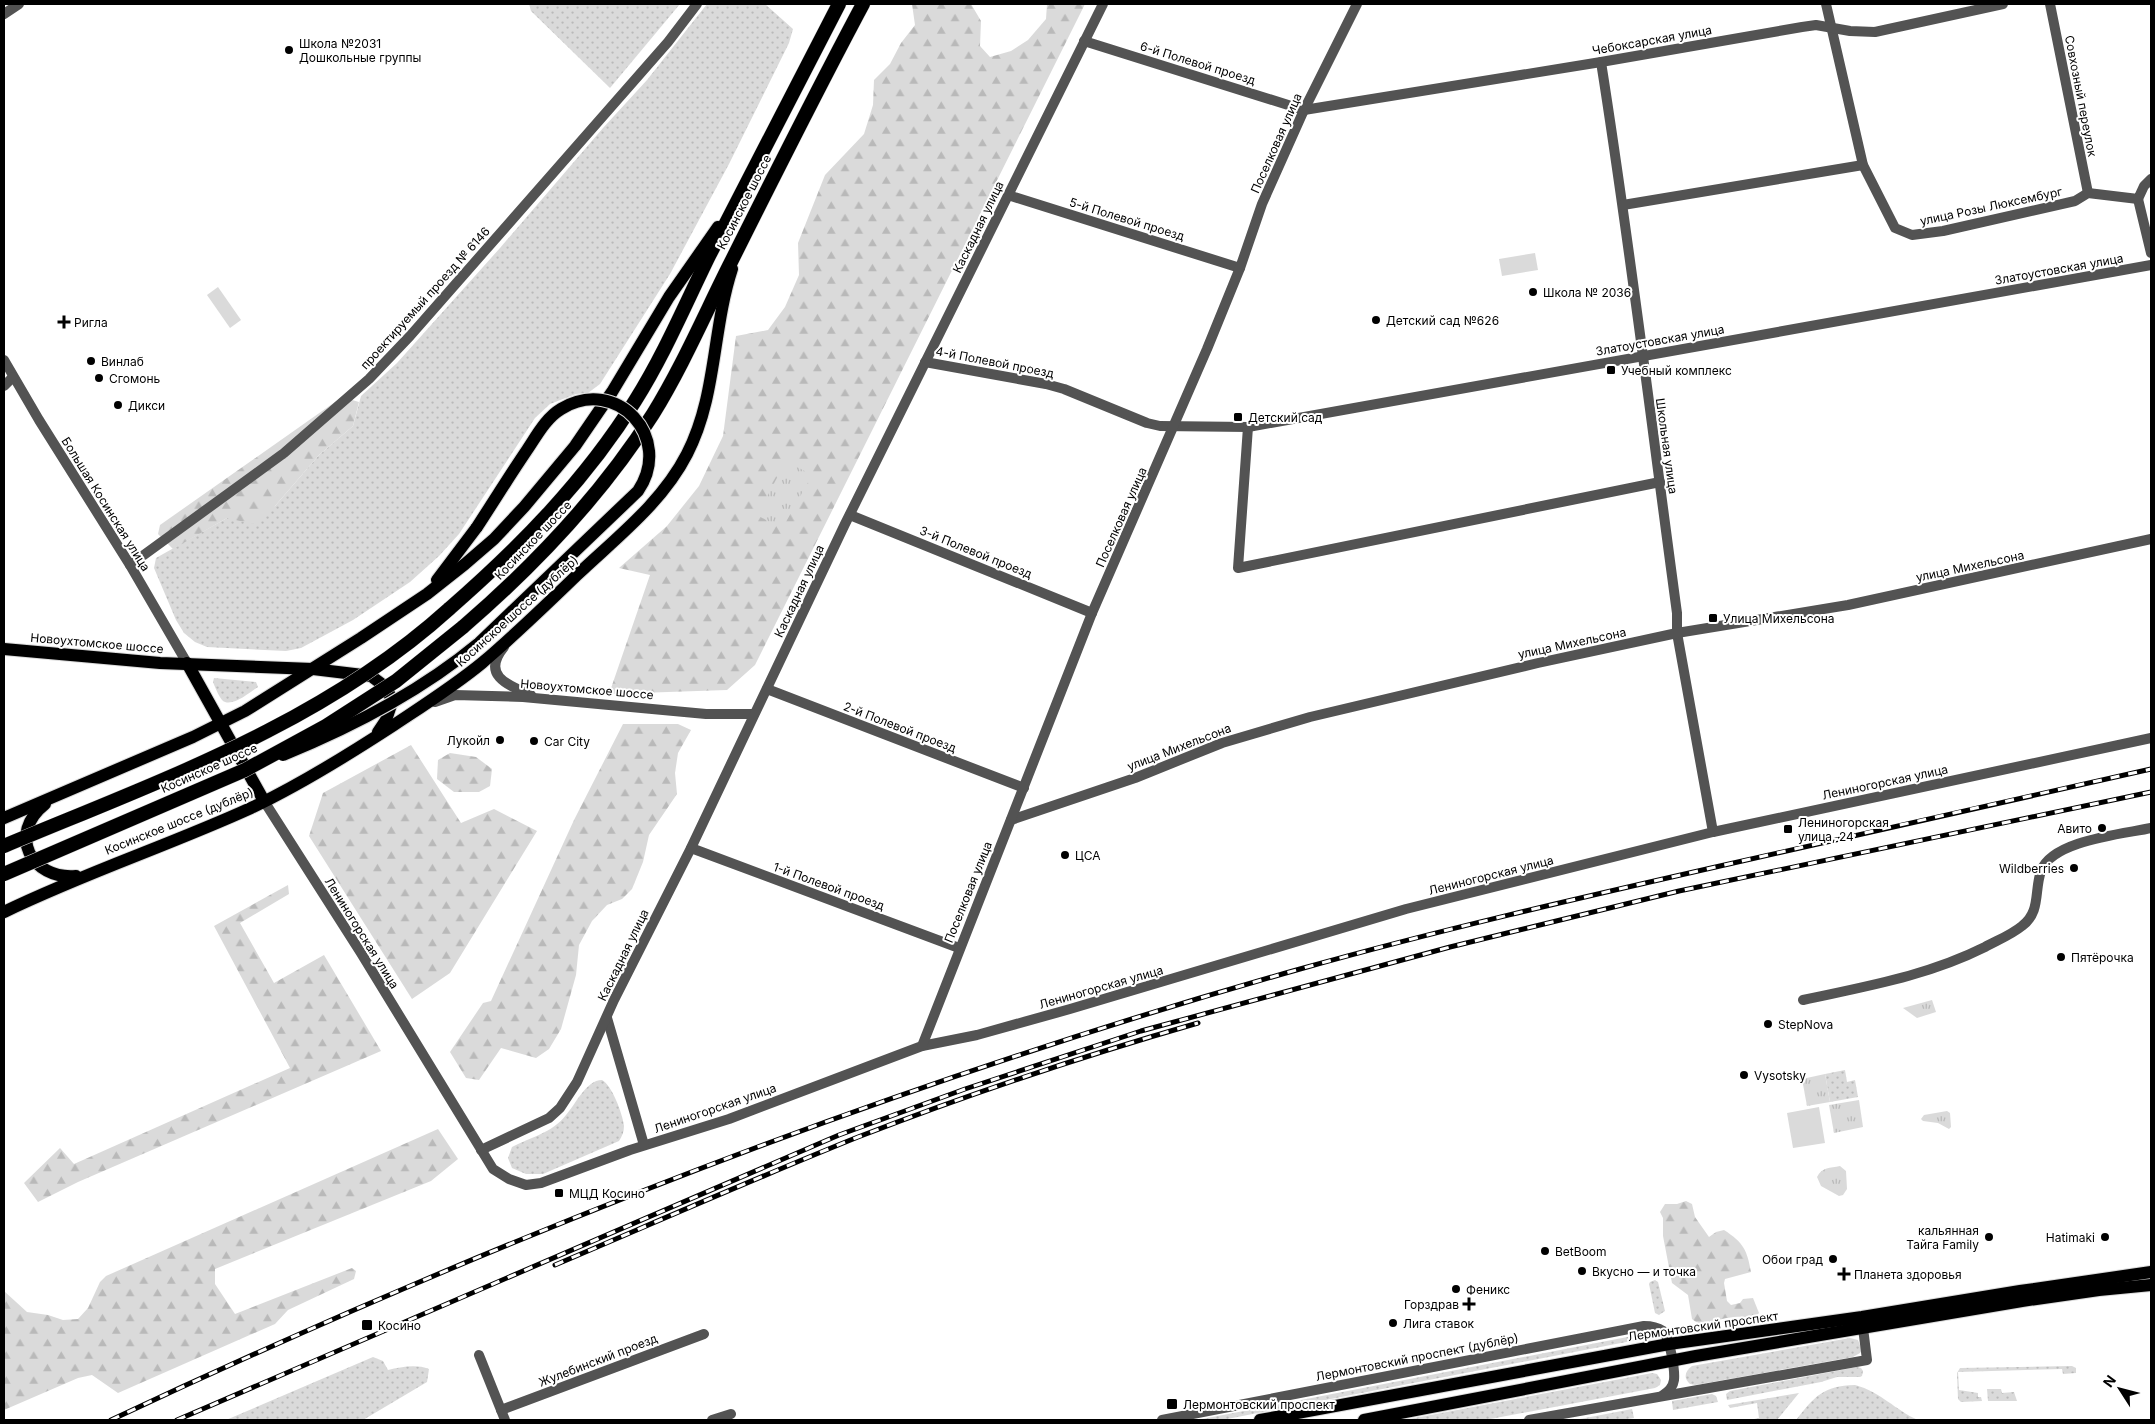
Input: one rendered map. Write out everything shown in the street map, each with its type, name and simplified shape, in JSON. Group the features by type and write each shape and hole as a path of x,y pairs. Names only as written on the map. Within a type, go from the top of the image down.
{"highway":[{"name":"Косинское шоссе","path":"4,846 218,756 279,726 334,694 385,660 449,610 488,576 534,530 566,494 618,426 663,352 748,180 839,4"},
{"name":"Косинское шоссе","path":"4,874 244,770 326,726 396,681 463,627 547,550 585,508 654,413 680,367 740,243 863,4"}],"main road":[{"path":"4,818 54,798 222,723 313,669 425,595 465,564 524,507 575,446 608,398 669,297 715,232 748,180"},
{"name":"Косинское шоссе (дублёр)","path":"4,912 83,875 223,820 264,801 374,738 476,668 515,634 638,517 676,473 693,441 704,414 721,312 740,243"},
{"path":"244,770 322,739 402,696 462,657 479,643 638,491 647,476 649,466 648,445 641,426 624,408 608,402 590,399 581,400 562,408 545,424 477,526 425,595"},
{"name":"Новоухтомское шоссе","path":"4,649 160,663 313,669 371,676 387,688 392,702 386,720 374,738"},
{"path":"187,663 264,801"},
{"path":"54,798 34,813 28,825 25,836 29,850 39,866 53,874 66,877 83,875"},
{"path":"4,905 49,890"},
{"name":"Лермонтовский проспект","path":"1260,1420 1669,1344 1862,1317 2055,1285 2151,1272"},
{"path":"1364,1420 1672,1361 1863,1328 2022,1301 2151,1285"}],"street":[{"path":"4,14 19,4"},
{"name":"проектируемый проезд № 6146","path":"130,565 284,453 369,380 410,336 668,42 697,4"},
{"name":"Каскадная улица","path":"481,1150 543,1122 555,1113 577,1082 606,1018 691,848 850,515 1103,4"},
{"name":"Поселковая улица","path":"922,1046 1092,613 1240,268 1262,204 1304,110 1357,4"},
{"path":"1623,205 1863,165 1826,4"},
{"name":"Чебоксарская улица","path":"1304,110 1816,25 1850,31 1875,32 2003,4"},
{"name":"Совхозный переулок","path":"2050,4 2088,193"},
{"name":"6-й Полевой проезд","path":"1084,41 1304,110"},
{"name":"Школьная улица","path":"1601,62 1623,205 1660,482 1677,613 1677,634 1713,832"},
{"name":"улица Розы Люксембург","path":"1863,165 1895,228 1912,235 1943,231 2075,201 2088,193"},
{"path":"2151,179 2144,186 2138,199 2151,253"},
{"path":"2088,193 2138,199"},
{"name":"5-й Полевой проезд","path":"1008,194 1240,268"},
{"name":"Златоустовская улица","path":"1173,427 1248,427 2151,265"},
{"name":"Большая Косинская улица","path":"4,360 130,565 187,663"},
{"name":"4-й Полевой проезд","path":"925,362 1046,384 1064,389 1147,423 1173,427"},
{"path":"4,386 13,377"},
{"path":"1248,427 1238,568 1395,534 1660,482"},
{"name":"3-й Полевой проезд","path":"850,515 1092,613"},
{"name":"улица Михельсона","path":"1011,820 1135,778 1222,743 1310,717 1535,664 1677,634 1848,605 2151,539"},
{"path":"515,634 498,656 496,674 504,682 539,698"},
{"name":"2-й Полевой проезд","path":"767,688 1024,788"},
{"name":"Новоухтомское шоссе","path":"419,708 455,695 539,698 706,714 754,714"},
{"name":"Лениногорская улица","path":"264,801 361,953 493,1170 526,1185 546,1182 644,1145 729,1119 922,1046 977,1036 1406,909 1713,832 2151,738"},
{"path":"1803,1000 1904,979 1938,968 2011,934 2024,925 2035,910 2041,870 2052,857 2073,846 2099,838 2151,828"},
{"name":"1-й Полевой проезд","path":"691,848 959,948"},
{"path":"606,1018 644,1145"},
{"name":"Лермонтовский проспект (дублёр)","path":"1162,1420 1644,1326 1657,1328 1664,1332 1669,1344"},
{"path":"1530,1420 1867,1360 1863,1328"},
{"name":"Жулебинский проезд","path":"501,1410 704,1334"},
{"path":"1663,1395 1670,1390 1674,1381 1669,1344"},
{"path":"480,1355 505,1420"},
{"path":"712,1420 731,1414"}],"green space":[{"path":"529,4 680,4 610,88 531,11"},
{"path":"707,4 765,4 793,29 789,43 729,164 670,274 600,384 588,393 576,394 550,404 535,418 459,534 439,556 410,582 353,620 301,648 286,651 207,647 195,642 184,633 176,620 154,568 156,558 227,518 275,506 319,455 353,426 361,396 397,363 500,248 603,128 647,80"},
{"path":"912,4 971,4 981,21 980,46 990,57 1011,51 1028,40 1046,19 1047,4 1085,4 755,665 727,690 609,694 650,575 619,568 667,526 699,486 723,436 736,336 768,330 785,307 799,275 798,243 825,175 864,134 873,105 874,80 890,64 901,43 915,25"},
{"path":"1535,253 1538,270 1502,276 1499,259"},
{"path":"218,287 241,320 230,328 207,295"},
{"path":"342,397 359,402 353,426 319,455 275,506 253,524 227,518 173,549 158,534 160,525"},
{"path":"786,461 812,475 782,529 757,515"},
{"path":"214,678 256,682 258,687 240,699 226,702 222,700 218,693 213,682"},
{"path":"623,724 678,724 691,730 678,753 675,773 677,794 649,835 643,862 632,889 622,899 607,905 592,921 579,945 576,975 561,1029 549,1049 536,1058 501,1048 479,1080 466,1078 450,1052 483,1003 491,1001 574,820"},
{"path":"411,745 461,823 494,809 537,831 450,973 412,999 309,836 323,793"},
{"path":"450,753 476,757 492,769 490,786 479,792 454,792 437,779 438,760"},
{"path":"288,885 289,894 240,923 274,983 324,955 381,1051 78,1182 38,1202 24,1183 60,1148 74,1164 290,1068 214,926"},
{"path":"1932,1000 1936,1012 1917,1018 1903,1008"},
{"path":"1845,1070 1847,1082 1855,1080 1858,1097 1830,1102 1825,1074"},
{"path":"1825,1074 1830,1102 1807,1106 1802,1079"},
{"path":"602,1080 610,1088 622,1115 624,1128 619,1141 543,1174 526,1174 512,1168 508,1158 512,1147 554,1126 566,1115 586,1088 596,1081"},
{"path":"1859,1100 1863,1127 1834,1133 1829,1105"},
{"path":"1819,1107 1825,1143 1793,1148 1787,1113"},
{"path":"1947,1111 1950,1113 1951,1127 1949,1129 1938,1123 1921,1119 1924,1115"},
{"path":"438,1129 458,1159 431,1181 215,1269 215,1284 235,1314 352,1268 356,1271 354,1279 288,1310 275,1324 118,1393 92,1375 78,1378 4,1410 4,1291 27,1312 48,1315 63,1320 78,1319 88,1308 100,1282 106,1276"},
{"path":"1840,1166 1846,1171 1847,1189 1843,1195 1839,1196 1821,1186 1817,1177 1824,1170"},
{"path":"1686,1201 1692,1204 1695,1217 1709,1237 1716,1232 1724,1230 1740,1243 1746,1252 1751,1272 1725,1279 1724,1283 1727,1301 1731,1305 1740,1303 1743,1299 1753,1298 1759,1313 1755,1317 1730,1317 1709,1323 1700,1323 1692,1319 1688,1295 1672,1283 1663,1236 1663,1218 1660,1212 1665,1204 1677,1204"},
{"path":"1655,1280 1658,1282 1665,1311 1659,1315 1655,1313 1649,1284"},
{"path":"1648,1333 1652,1334 1652,1337 1222,1420 1197,1420"},
{"path":"1850,1338 1858,1340 1862,1350 1853,1357 1695,1385 1690,1384 1686,1377 1686,1372 1692,1366"},
{"path":"373,1357 383,1361 388,1370 414,1366 429,1369 427,1382 363,1420 226,1420"},
{"path":"2072,1366 2076,1368 2076,1373 2063,1374 2062,1369 1958,1372 1959,1390 1978,1393 1978,1397 1981,1397 1982,1401 1961,1402 1958,1399 1957,1373 1960,1368"},
{"path":"1857,1367 1863,1371 1860,1377 1837,1377 1821,1382 1727,1400 1726,1394 1730,1391"},
{"path":"1652,1373 1657,1374 1661,1380 1660,1385 1655,1388 1485,1420 1404,1420"},
{"path":"1855,1385 1873,1392 1918,1420 1796,1420 1815,1399 1827,1390"},
{"path":"1987,1389 2001,1389 2002,1393 2014,1392 2017,1401 1988,1401"},
{"path":"1799,1393 1777,1420 1749,1420 1759,1418 1757,1403 1730,1408 1728,1405"},
{"path":"1712,1394 1716,1396 1718,1402 1673,1410 1672,1401"},
{"path":"1632,1409 1634,1418 1620,1420 1575,1420"}],"railway":[{"path":"111,1420 401,1290 696,1170 845,1115 1147,1014 1300,969 1509,915 1827,841 2151,769"},
{"path":"177,1420 839,1135 965,1089 1141,1031 1450,947 1679,891 2151,792"},
{"path":"555,1265 782,1168 900,1121 1026,1076 1198,1023"}],"place":[{"name":"Школа №2031 Дошкольные группы","path":"289,50"},
{"name":"Школа № 2036","path":"1533,292"},
{"name":"Детский сад №626","path":"1376,320"},
{"name":"Ригла","path":"64,322"},
{"name":"Винлаб","path":"91,361"},
{"name":"Учебный комплекс","path":"1611,370"},
{"name":"Сгомонь","path":"99,378"},
{"name":"Дикси","path":"118,405"},
{"name":"Детский сад","path":"1238,417"},
{"name":"Улица Михельсона","path":"1713,618"},
{"name":"Лукойл","path":"500,740"},
{"name":"Car City","path":"534,741"},
{"name":"Авито","path":"2102,828"},
{"name":"Лениногорская улица, 24","path":"1788,829"},
{"name":"ЦСА","path":"1065,855"},
{"name":"Wildberries","path":"2074,868"},
{"name":"Пятёрочка","path":"2061,957"},
{"name":"StepNova","path":"1768,1024"},
{"name":"Vysotsky","path":"1744,1075"},
{"name":"МЦД Косино","path":"559,1193"},
{"name":"кальянная Тайга Family","path":"1989,1237"},
{"name":"Hatimaki","path":"2105,1237"},
{"name":"BetBoom","path":"1545,1251"},
{"name":"Обои град","path":"1833,1259"},
{"name":"Вкусно — и точка","path":"1582,1271"},
{"name":"Планета здоровья","path":"1844,1274"},
{"name":"Феникс","path":"1456,1289"},
{"name":"Горздрав","path":"1469,1304"},
{"name":"Лига ставок","path":"1393,1323"},
{"name":"Косино","path":"367,1325"},
{"name":"Лермонтовский проспект","path":"1172,1404"}]}
